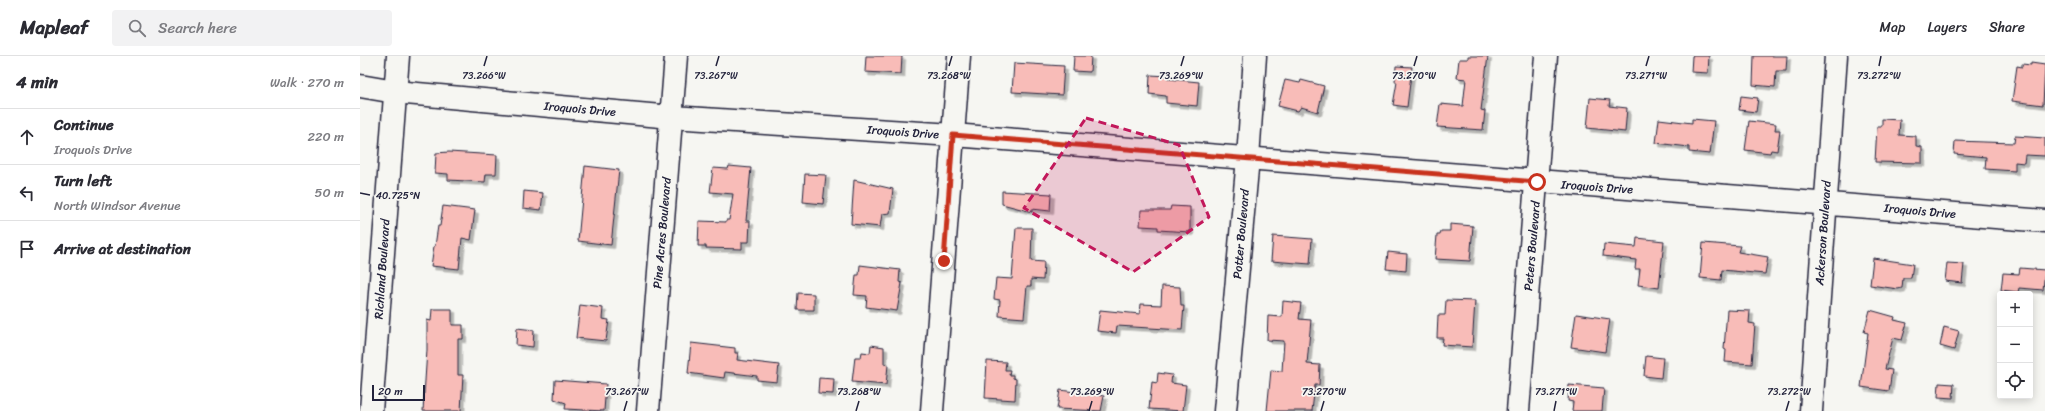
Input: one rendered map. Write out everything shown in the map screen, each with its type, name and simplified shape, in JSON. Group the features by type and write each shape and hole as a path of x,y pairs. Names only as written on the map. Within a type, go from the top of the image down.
{"street":[{"name":"Richland Boulevard","path":"371,411 398,56"},
{"name":"Pine Acres Boulevard","path":"648,411 676,56"},
{"path":"932,411 959,56"},
{"name":"Potter Boulevard","path":"1225,411 1248,158 1255,56"},
{"name":"Peters Boulevard","path":"1518,411 1546,56"},
{"name":"Ackerson Boulevard","path":"1811,411 1836,56"},
{"name":"Iroquois Drive","path":"360,86 395,92 672,117 953,135 2045,221"}],"highlighted area":[{"path":"1086,118 1179,145 1209,217 1133,272 1024,208"}],"building":[{"path":"866,56 902,56 901,74 865,72"},
{"path":"1074,56 1091,56 1090,72 1073,71"},
{"path":"1468,56 1488,56 1481,110 1485,111 1483,130 1437,127 1440,104 1463,106 1466,79 1457,78 1459,59 1468,59"},
{"path":"1692,56 1709,56 1708,73 1691,72"},
{"path":"1754,56 1787,56 1786,71 1776,71 1775,87 1753,85"},
{"path":"1014,63 1064,66 1062,95 1012,92"},
{"path":"2031,63 2045,65 2043,105 2012,101 2017,66 2022,67 2022,64 2031,65"},
{"path":"1396,66 1412,67 1407,107 1393,105 1397,82 1395,82"},
{"path":"1150,75 1169,76 1168,79 1199,82 1197,106 1166,103 1166,96 1149,94"},
{"path":"1285,80 1300,83 1301,80 1324,86 1318,112 1301,107 1298,111 1278,106"},
{"path":"1741,96 1758,98 1756,112 1739,110"},
{"path":"1590,98 1610,100 1609,106 1627,108 1625,132 1587,128"},
{"path":"1659,119 1692,123 1692,119 1714,121 1710,154 1689,152 1689,147 1656,143"},
{"path":"1882,119 1900,120 1899,135 1916,136 1916,146 1922,147 1922,163 1875,162 1877,126 1882,126"},
{"path":"1749,121 1776,124 1775,130 1780,130 1777,151 1771,150 1770,153 1745,150"},
{"path":"2015,136 2045,138 2045,156 2025,155 2024,163 2015,162 2015,171 1985,169 1986,157 1954,154 1955,141 2014,143"},
{"path":"449,152 497,155 496,174 486,174 485,182 448,180 448,174 435,173 436,153"},
{"path":"585,166 619,170 611,245 578,241"},
{"path":"729,166 751,168 746,221 750,221 749,242 742,242 742,249 706,248 706,246 698,246 699,221 726,222 726,220 729,220 733,194 710,192 713,168 728,169"},
{"path":"805,174 826,175 823,204 803,202"},
{"path":"854,180 893,189 890,213 882,214 880,227 851,224"},
{"path":"524,191 543,193 541,210 523,208"},
{"path":"1002,191 1051,194 1050,211 1032,209 1032,212 1002,204"},
{"path":"443,206 475,210 471,240 462,238 459,269 431,266"},
{"path":"1171,206 1190,207 1190,232 1158,230 1158,227 1140,226 1141,210 1170,210"},
{"path":"1450,224 1473,226 1470,261 1435,259 1437,235 1440,235 1441,231 1450,231"},
{"path":"1016,228 1032,228 1031,261 1044,262 1043,280 1031,279 1031,286 1027,286 1024,318 999,316 1000,300 994,299 996,278 1012,279"},
{"path":"1273,236 1312,239 1310,264 1271,261"},
{"path":"1637,238 1664,241 1659,288 1638,285 1640,269 1635,269 1636,260 1603,256 1604,244 1636,247"},
{"path":"1703,243 1740,246 1738,252 1768,257 1765,274 1722,270 1721,280 1700,278"},
{"path":"1388,252 1407,254 1406,271 1386,269"},
{"path":"1873,258 1913,264 1911,278 1903,278 1902,288 1898,289 1870,285"},
{"path":"1947,263 1964,264 1962,283 1945,281"},
{"path":"860,265 900,270 899,282 902,283 897,311 866,307 867,296 854,295 856,275 859,275"},
{"path":"2020,268 2045,270 2043,290 2019,288 2018,291 2001,290 2003,273 2019,274"},
{"path":"1162,286 1180,287 1181,306 1184,306 1182,330 1117,326 1116,333 1097,331 1100,310 1140,314 1141,304 1161,305"},
{"path":"798,293 814,294 814,310 797,310"},
{"path":"1446,300 1475,301 1472,347 1442,345 1443,338 1437,338 1438,315 1445,315"},
{"path":"1283,301 1301,303 1299,319 1311,320 1307,364 1320,365 1319,385 1315,385 1312,411 1267,411 1271,370 1282,371 1284,341 1267,340 1268,316 1282,317"},
{"path":"580,305 603,308 602,319 609,320 606,341 576,338"},
{"path":"432,309 452,309 452,325 463,325 463,339 458,339 458,375 463,375 461,411 423,411 427,350 427,320 431,321"},
{"path":"1727,310 1750,311 1749,323 1755,324 1752,364 1725,362 1726,350 1724,349"},
{"path":"1870,310 1895,317 1894,320 1907,323 1902,340 1893,338 1885,369 1892,370 1889,391 1861,387 1868,333 1864,332"},
{"path":"1576,314 1610,319 1605,352 1571,347"},
{"path":"1944,327 1959,331 1954,350 1940,346"},
{"path":"517,328 534,330 533,347 516,345"},
{"path":"691,343 735,348 735,353 738,353 737,360 779,365 777,382 757,380 757,376 725,372 724,378 688,373"},
{"path":"871,345 884,347 884,364 888,365 886,385 852,382 855,357 861,357 862,352 870,353"},
{"path":"1646,356 1663,358 1661,378 1644,376"},
{"path":"987,361 1006,362 1005,370 1010,370 1009,375 1013,375 1013,378 1016,379 1015,400 985,398"},
{"path":"1158,373 1172,375 1171,383 1186,385 1183,411 1149,409 1152,382 1157,383"},
{"path":"819,378 834,379 833,394 818,393"},
{"path":"555,380 606,384 604,411 565,409 566,403 554,399"},
{"path":"1939,383 1954,384 1953,398 1938,397"},
{"path":"1569,385 1604,388 1602,411 1572,411 1573,402 1568,401"},
{"path":"1060,390 1104,396 1101,411 1057,409"}],"route":[{"path":"944,261 953,135 1537,182"}]}
